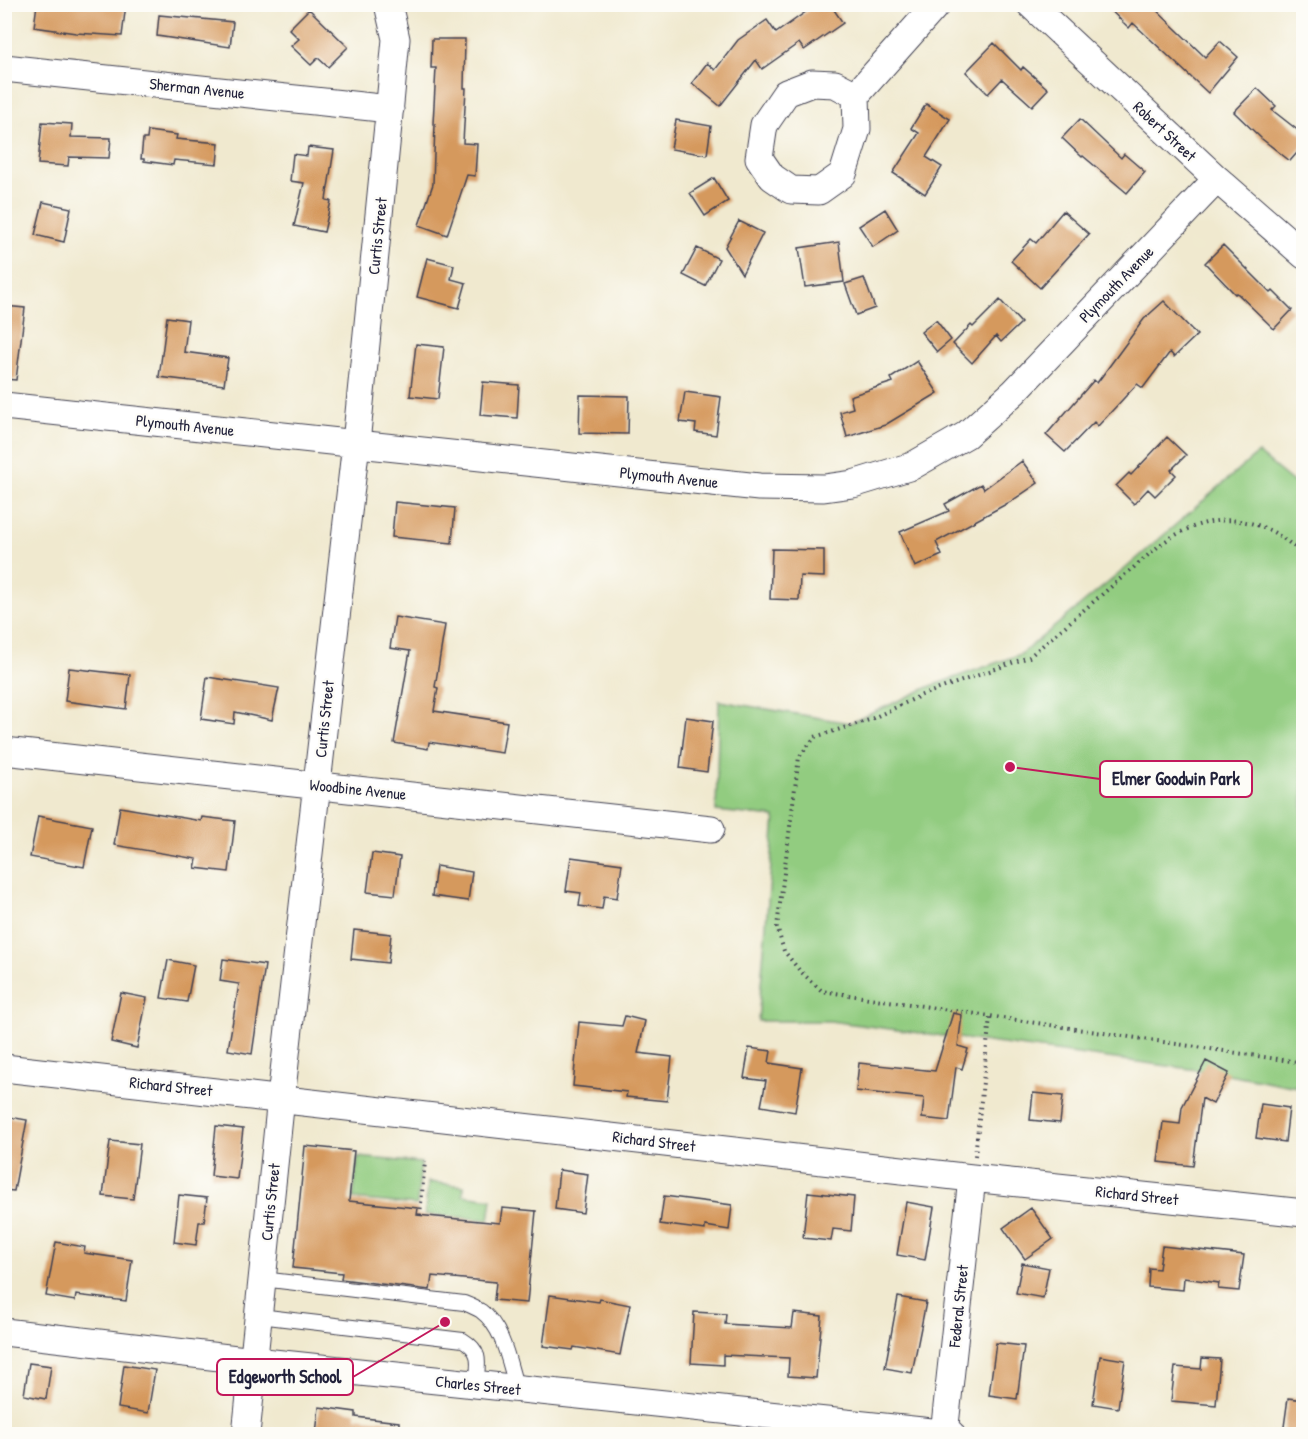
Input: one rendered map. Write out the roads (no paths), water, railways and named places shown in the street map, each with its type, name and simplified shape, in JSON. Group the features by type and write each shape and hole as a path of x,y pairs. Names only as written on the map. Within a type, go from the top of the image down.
{"street":[{"name":"Curtis Street","path":"246,1434 281,1098 356,443 390,109 396,39 388,4"},
{"path":"856,95 937,4"},
{"name":"Robert Street","path":"1030,4 1217,179 1304,255"},
{"name":"Sherman Avenue","path":"4,68 390,109"},
{"name":"Plymouth Avenue","path":"4,406 759,487 824,488 854,484 912,466 966,435 1014,392 1217,179"},
{"name":"Woodbine Avenue","path":"4,751 711,829"},
{"name":"Richard Street","path":"4,1068 972,1178 1304,1213"},
{"name":"Federal Street","path":"946,1434 972,1178"},
{"name":"Charles Street","path":"4,1332 254,1361 946,1434"}],"lane":[{"path":"262,1279 464,1303 481,1312 493,1324 503,1343 517,1389"},
{"path":"258,1316 463,1340 474,1346 478,1357 476,1384"}],"place":[{"name":"Elmer Goodwin Park","path":"1010,767"},
{"name":"Edgeworth School","path":"445,1322"}]}
